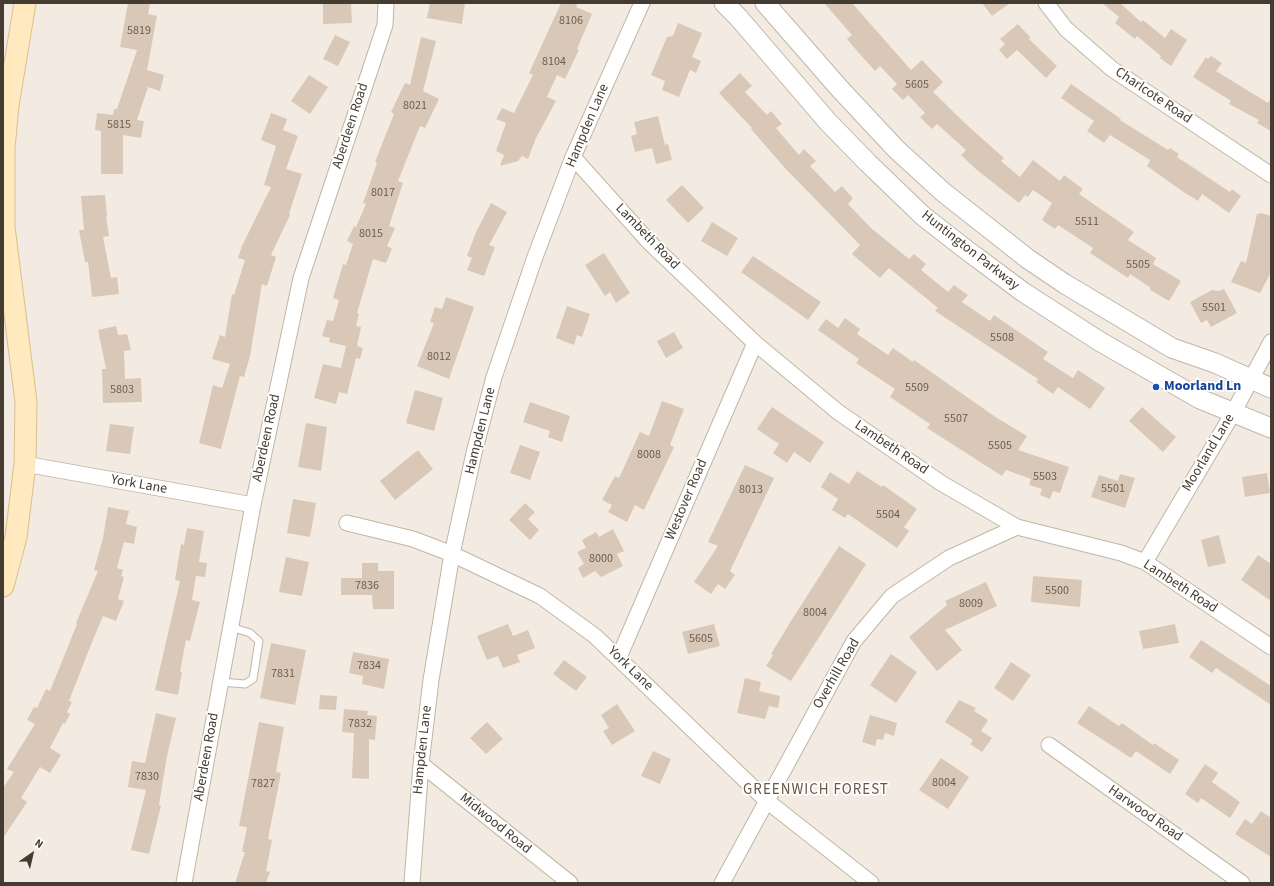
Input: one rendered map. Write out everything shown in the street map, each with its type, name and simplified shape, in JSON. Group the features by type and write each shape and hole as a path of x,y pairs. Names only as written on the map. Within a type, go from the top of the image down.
{"main road":[{"path":"3,586 16,537 25,464 26,402 4,227 4,148 6,106 25,3"}],"street":[{"name":"Aberdeen Road","path":"184,883 253,505 301,278 385,25 386,3"},
{"name":"Hampden Lane","path":"412,883 421,764 431,680 452,554 474,453 494,377 535,257 574,157 642,3"},
{"name":"Huntington Parkway","path":"724,3 738,17 828,122 868,163 935,225 1017,288 1058,316 1200,399 1271,428"},
{"name":"Huntington Parkway","path":"765,3 840,89 896,149 943,192 986,228 1065,284 1172,348 1215,363 1271,388"},
{"name":"Charlcote Road","path":"1046,3 1066,29 1112,69 1271,175"},
{"name":"Lambeth Road","path":"574,157 649,242 755,343 838,412 941,483 1017,527 1121,553 1145,562 1271,647"},
{"name":"Moorland Lane","path":"1145,562 1233,413 1271,342"},
{"name":"Westover Road","path":"619,657 755,343"},
{"name":"York Lane","path":"25,464 253,505"},
{"name":"York Lane","path":"347,523 413,539 452,554 540,596 595,636 619,657 766,801 871,883"},
{"name":"Overhill Road","path":"722,883 854,641 892,596 949,558 1017,527"},
{"name":"Harwood Road","path":"1048,745 1242,883"},
{"name":"Midwood Road","path":"421,764 570,883"}],"lane":[{"path":"221,682 245,684 253,679 259,641 250,633 231,627"}],"building":[{"path":"128,3 150,3 148,14 157,16 147,70 164,75 160,91 148,87 137,120 144,121 141,138 123,135 123,174 101,174 101,131 95,130 97,113 113,115 114,109 117,109 137,50 120,47"},
{"path":"323,3 351,3 352,23 323,24"},
{"path":"430,3 465,3 462,24 427,18"},
{"path":"561,3 578,3 576,7 592,14 577,49 579,50 565,79 557,75 547,97 556,101 536,138 528,159 522,156 518,161 500,166 504,155 496,151 506,123 496,119 502,108 514,113 533,75 529,73"},
{"path":"824,3 852,3 911,70 922,60 943,82 933,92 1004,158 1001,161 1020,177 1033,160 1060,181 1064,175 1083,189 1079,194 1134,232 1128,240 1156,258 1153,264 1181,281 1169,301 1150,290 1151,288 1130,274 1128,278 1090,253 1093,248 1058,225 1055,229 1042,220 1052,203 1033,190 1028,197 1025,195 1019,203 977,170 961,155 966,150 937,124 932,129 920,117 925,113 908,95 903,100 892,89 897,84 880,66 875,71 847,39 852,35"},
{"path":"982,3 1010,3 992,16"},
{"path":"1102,3 1120,3 1141,22 1143,20 1165,38 1171,29 1187,40 1171,66 1160,58 1161,56 1137,36 1135,39 1115,23 1119,17"},
{"path":"678,23 702,33 692,57 701,61 696,73 690,70 679,97 662,90 665,81 651,75 667,37 673,36"},
{"path":"1018,24 1030,37 1029,39 1057,66 1046,78 1017,50 1007,59 999,50 1005,44 1000,39"},
{"path":"335,35 350,42 338,66 323,59"},
{"path":"421,37 436,41 423,91 439,99 425,128 420,126 398,181 403,183 389,226 395,228 387,246 392,249 386,263 373,259 357,313 359,314 356,326 361,327 357,346 363,348 360,359 356,358 347,394 339,392 336,404 314,398 323,364 341,368 346,346 329,342 330,338 322,336 327,320 333,321 339,300 333,298 343,264 346,265 353,244 347,241 354,226 356,227 366,204 363,203 377,163 375,162 394,114 391,112 405,83 410,85"},
{"path":"1211,56 1222,63 1216,71 1268,103 1271,98 1271,131 1257,123 1259,120 1229,104 1231,101 1193,77 1206,57 1208,59"},
{"path":"740,73 752,86 745,92 767,115 771,111 782,124 776,128 799,155 804,149 816,161 810,166 835,192 842,186 853,198 848,204 871,228 909,259 914,254 926,264 921,270 948,292 954,285 968,295 962,302 990,321 994,315 1048,352 1043,359 1073,378 1078,370 1105,388 1090,409 1058,387 1053,394 1036,382 1038,379 935,311 938,308 889,268 880,278 852,254 860,245 784,167 751,129 752,128 719,93"},
{"path":"309,75 328,87 310,114 291,101"},
{"path":"1071,84 1121,119 1120,120 1168,150 1170,148 1179,154 1177,157 1230,192 1232,189 1241,196 1229,213 1202,194 1198,201 1185,193 1147,166 1150,160 1110,135 1104,143 1087,131 1094,121 1061,98"},
{"path":"271,113 287,119 283,130 298,136 286,169 302,174 289,214 290,215 271,255 276,257 267,286 262,284 250,356 244,377 240,376 221,449 199,443 213,385 222,388 230,364 212,359 220,335 225,337 232,294 234,295 245,260 238,258 242,246 271,187 264,185 276,146 261,140"},
{"path":"658,116 665,145 668,144 672,160 656,164 652,148 635,152 631,136 637,134 634,122"},
{"path":"682,185 704,208 688,223 666,200"},
{"path":"105,195 109,236 103,237 111,278 117,277 119,294 92,297 88,262 85,262 79,230 84,230 81,196"},
{"path":"491,203 507,212 489,245 495,247 484,276 467,270 472,258 467,256 476,232"},
{"path":"1261,213 1271,216 1271,272 1260,293 1231,282 1241,261 1246,263 1257,214"},
{"path":"712,222 738,238 727,256 701,241"},
{"path":"604,253 630,293 616,303 610,292 605,296 585,265"},
{"path":"753,256 821,302 808,320 741,272"},
{"path":"1224,289 1237,313 1211,327 1207,320 1201,323 1190,302 1212,290 1219,291"},
{"path":"446,297 474,307 449,379 417,366 434,323 430,322 435,307 442,309"},
{"path":"567,306 590,314 582,337 577,335 574,345 556,338"},
{"path":"845,318 860,329 857,334 888,355 893,348 913,362 914,360 997,418 1027,436 1018,450 1069,467 1060,493 1053,491 1050,499 1040,495 1042,489 1029,485 1031,479 1006,470 1002,476 927,428 930,424 890,397 895,389 856,363 859,359 818,330 826,319 838,328"},
{"path":"116,326 118,335 127,334 131,350 124,351 125,379 141,378 142,402 103,403 102,369 106,369 98,330"},
{"path":"674,332 683,348 666,358 657,341"},
{"path":"415,390 443,398 434,431 406,423"},
{"path":"662,401 684,409 670,445 674,447 644,510 635,505 627,522 608,512 612,505 602,500 615,476 619,478 640,432 649,436"},
{"path":"530,402 570,416 562,442 548,437 550,431 523,422"},
{"path":"772,407 824,442 810,463 794,452 787,463 773,453 779,444 757,429"},
{"path":"1142,407 1176,437 1163,452 1129,421"},
{"path":"306,423 327,427 321,471 298,467"},
{"path":"110,424 134,427 130,454 106,451"},
{"path":"520,445 540,452 530,480 510,473"},
{"path":"418,450 433,469 395,500 380,481"},
{"path":"745,465 774,478 730,571 735,575 725,589 718,584 711,594 694,582 718,546 708,542"},
{"path":"857,471 882,487 883,485 917,509 904,527 909,531 897,548 848,514 845,518 832,510 838,499 821,487 830,472 849,484"},
{"path":"1267,473 1270,493 1245,497 1242,477"},
{"path":"1120,474 1135,478 1125,508 1091,497 1099,475 1118,481"},
{"path":"293,499 316,503 310,537 287,533"},
{"path":"525,503 535,512 528,519 539,530 530,540 509,520"},
{"path":"108,507 129,511 126,524 137,527 134,544 124,542 117,568 123,570 121,576 124,577 118,599 124,601 116,621 103,616 90,647 69,701 72,702 67,712 70,714 65,724 63,723 50,748 61,755 50,773 40,767 21,798 27,802 3,838 3,788 14,772 7,769 35,724 27,720 34,707 37,708 46,689 50,691 98,571 94,570 103,538"},
{"path":"187,528 204,531 199,562 207,563 205,577 196,576 192,600 200,602 190,641 186,640 180,672 182,672 178,695 155,690 180,581 175,580 181,544 184,545"},
{"path":"613,529 624,551 617,554 623,566 601,577 595,571 583,578 578,568 584,564 577,552 586,548 582,540 596,532 599,537"},
{"path":"1219,535 1226,563 1208,567 1201,540"},
{"path":"839,546 866,564 791,681 766,666 773,655 771,654 791,621"},
{"path":"1258,555 1271,564 1271,601 1241,580"},
{"path":"286,557 309,562 302,596 279,592"},
{"path":"362,563 378,563 378,571 394,571 394,609 373,609 372,595 341,595 341,578 362,578"},
{"path":"1033,576 1082,580 1080,607 1031,602"},
{"path":"986,582 997,606 945,630 962,650 937,671 909,637 947,605 945,601"},
{"path":"508,624 513,636 528,630 535,648 517,655 520,662 503,668 498,656 487,660 477,636"},
{"path":"714,624 720,646 688,654 682,632"},
{"path":"1175,624 1179,643 1143,649 1139,631"},
{"path":"1201,640 1271,686 1271,705 1216,668 1212,673 1189,657"},
{"path":"271,643 306,650 295,705 260,698"},
{"path":"353,652 389,659 384,689 362,684 363,676 349,673"},
{"path":"891,654 917,672 896,703 870,685"},
{"path":"564,660 587,677 576,691 553,674"},
{"path":"1011,662 1031,675 1013,701 994,688"},
{"path":"745,678 761,682 759,691 780,696 778,708 769,706 765,719 737,713"},
{"path":"320,695 337,696 336,710 319,709"},
{"path":"959,700 976,708 974,711 988,720 981,731 992,738 982,752 970,744 973,740 945,722"},
{"path":"617,704 635,731 612,745 603,731 609,728 601,715"},
{"path":"1089,706 1119,726 1122,723 1153,745 1154,743 1179,760 1170,774 1136,751 1131,758 1077,723"},
{"path":"344,709 368,711 367,715 377,716 375,740 369,739 369,779 352,778 354,733 342,732"},
{"path":"156,713 176,718 167,756 159,805 161,806 149,854 131,850 146,790 128,787 132,761 145,763"},
{"path":"870,715 897,723 894,736 885,733 883,740 877,739 875,746 862,742"},
{"path":"259,722 284,727 276,772 281,773 268,839 272,840 266,871 270,872 266,883 235,883 245,852 242,852 247,827 239,826"},
{"path":"487,722 503,739 486,754 470,738"},
{"path":"653,751 671,759 660,784 641,776"},
{"path":"941,758 969,777 948,809 919,790"},
{"path":"1205,764 1218,773 1212,782 1240,802 1230,818 1201,798 1198,803 1185,794"},
{"path":"1261,811 1271,818 1271,857 1235,834 1245,819 1252,824"}],"place":[{"name":"Moorland Ln","path":"1156,387"}],"district":[{"name":"GREENWICH FOREST","path":"816,791"}]}
